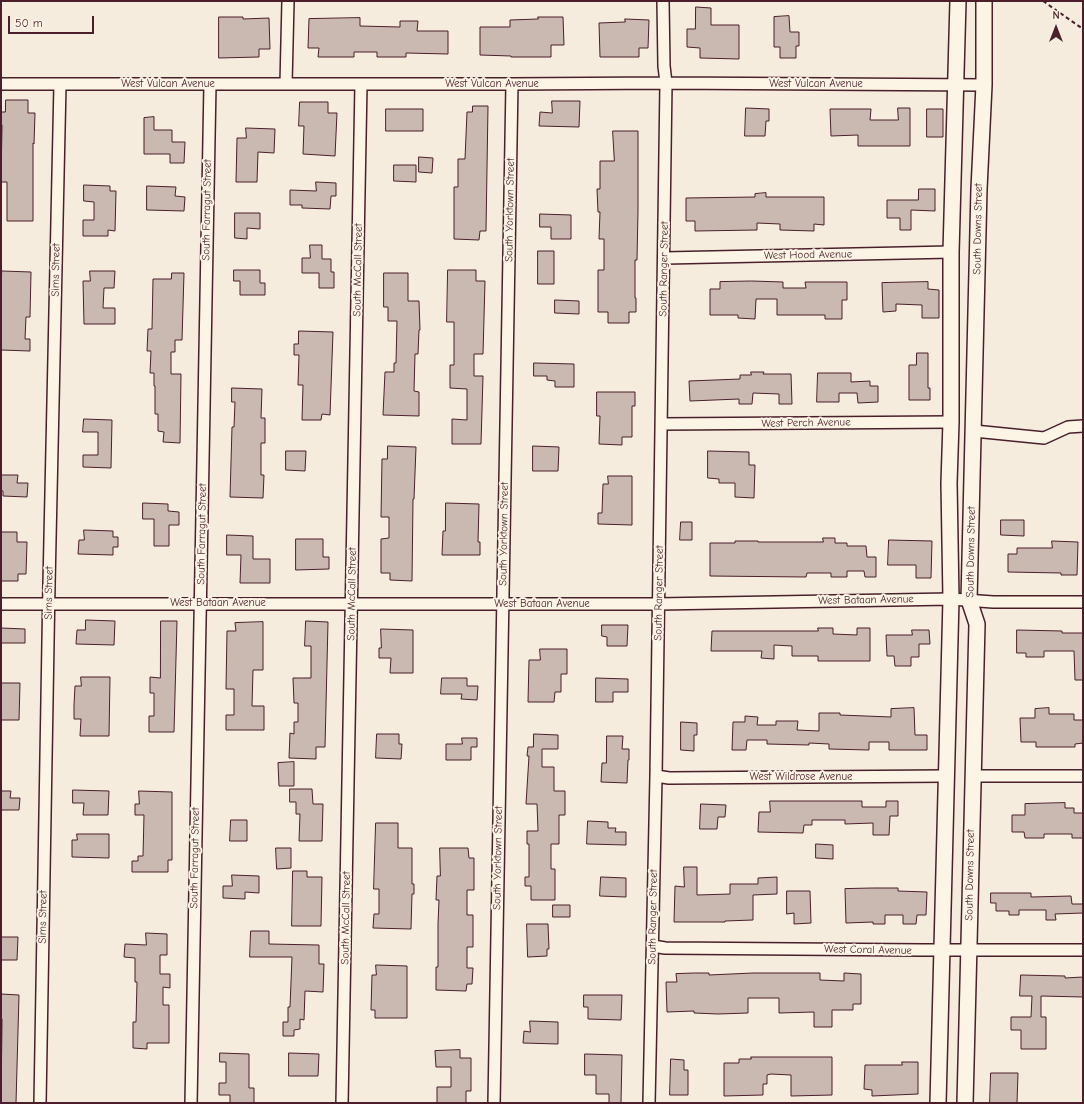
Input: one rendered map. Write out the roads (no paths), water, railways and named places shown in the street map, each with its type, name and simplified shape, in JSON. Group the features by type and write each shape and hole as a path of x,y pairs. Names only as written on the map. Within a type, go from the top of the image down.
{"main road":[{"name":"South Downs Street","path":"938,1103 950,599 949,483 951,422 951,252 958,1"},
{"name":"South Downs Street","path":"965,1103 977,624 969,600 979,189 984,85 984,1"}],"street":[{"path":"286,84 288,1"},
{"name":"South Ranger Street","path":"648,1103 653,946 665,258 666,83 664,66 663,1"},
{"name":"West Vulcan Avenue","path":"1,84 666,83 984,85"},
{"name":"Sims Street","path":"40,1103 60,84"},
{"name":"South Farragut Street","path":"191,1103 210,84"},
{"name":"South McCall Street","path":"342,1103 361,84"},
{"name":"South Yorktown Street","path":"494,1103 512,84"},
{"name":"West Hood Avenue","path":"665,258 951,252"},
{"name":"West Perch Avenue","path":"662,424 951,422"},
{"path":"974,431 1044,438 1068,427 1083,426"},
{"name":"West Bataan Avenue","path":"1,604 658,604 950,599 993,602 1083,602"},
{"name":"West Wildrose Avenue","path":"656,776 677,778 946,776"},
{"path":"972,776 1083,776"},
{"name":"West Coral Avenue","path":"653,946 665,948 1083,950"}]}
